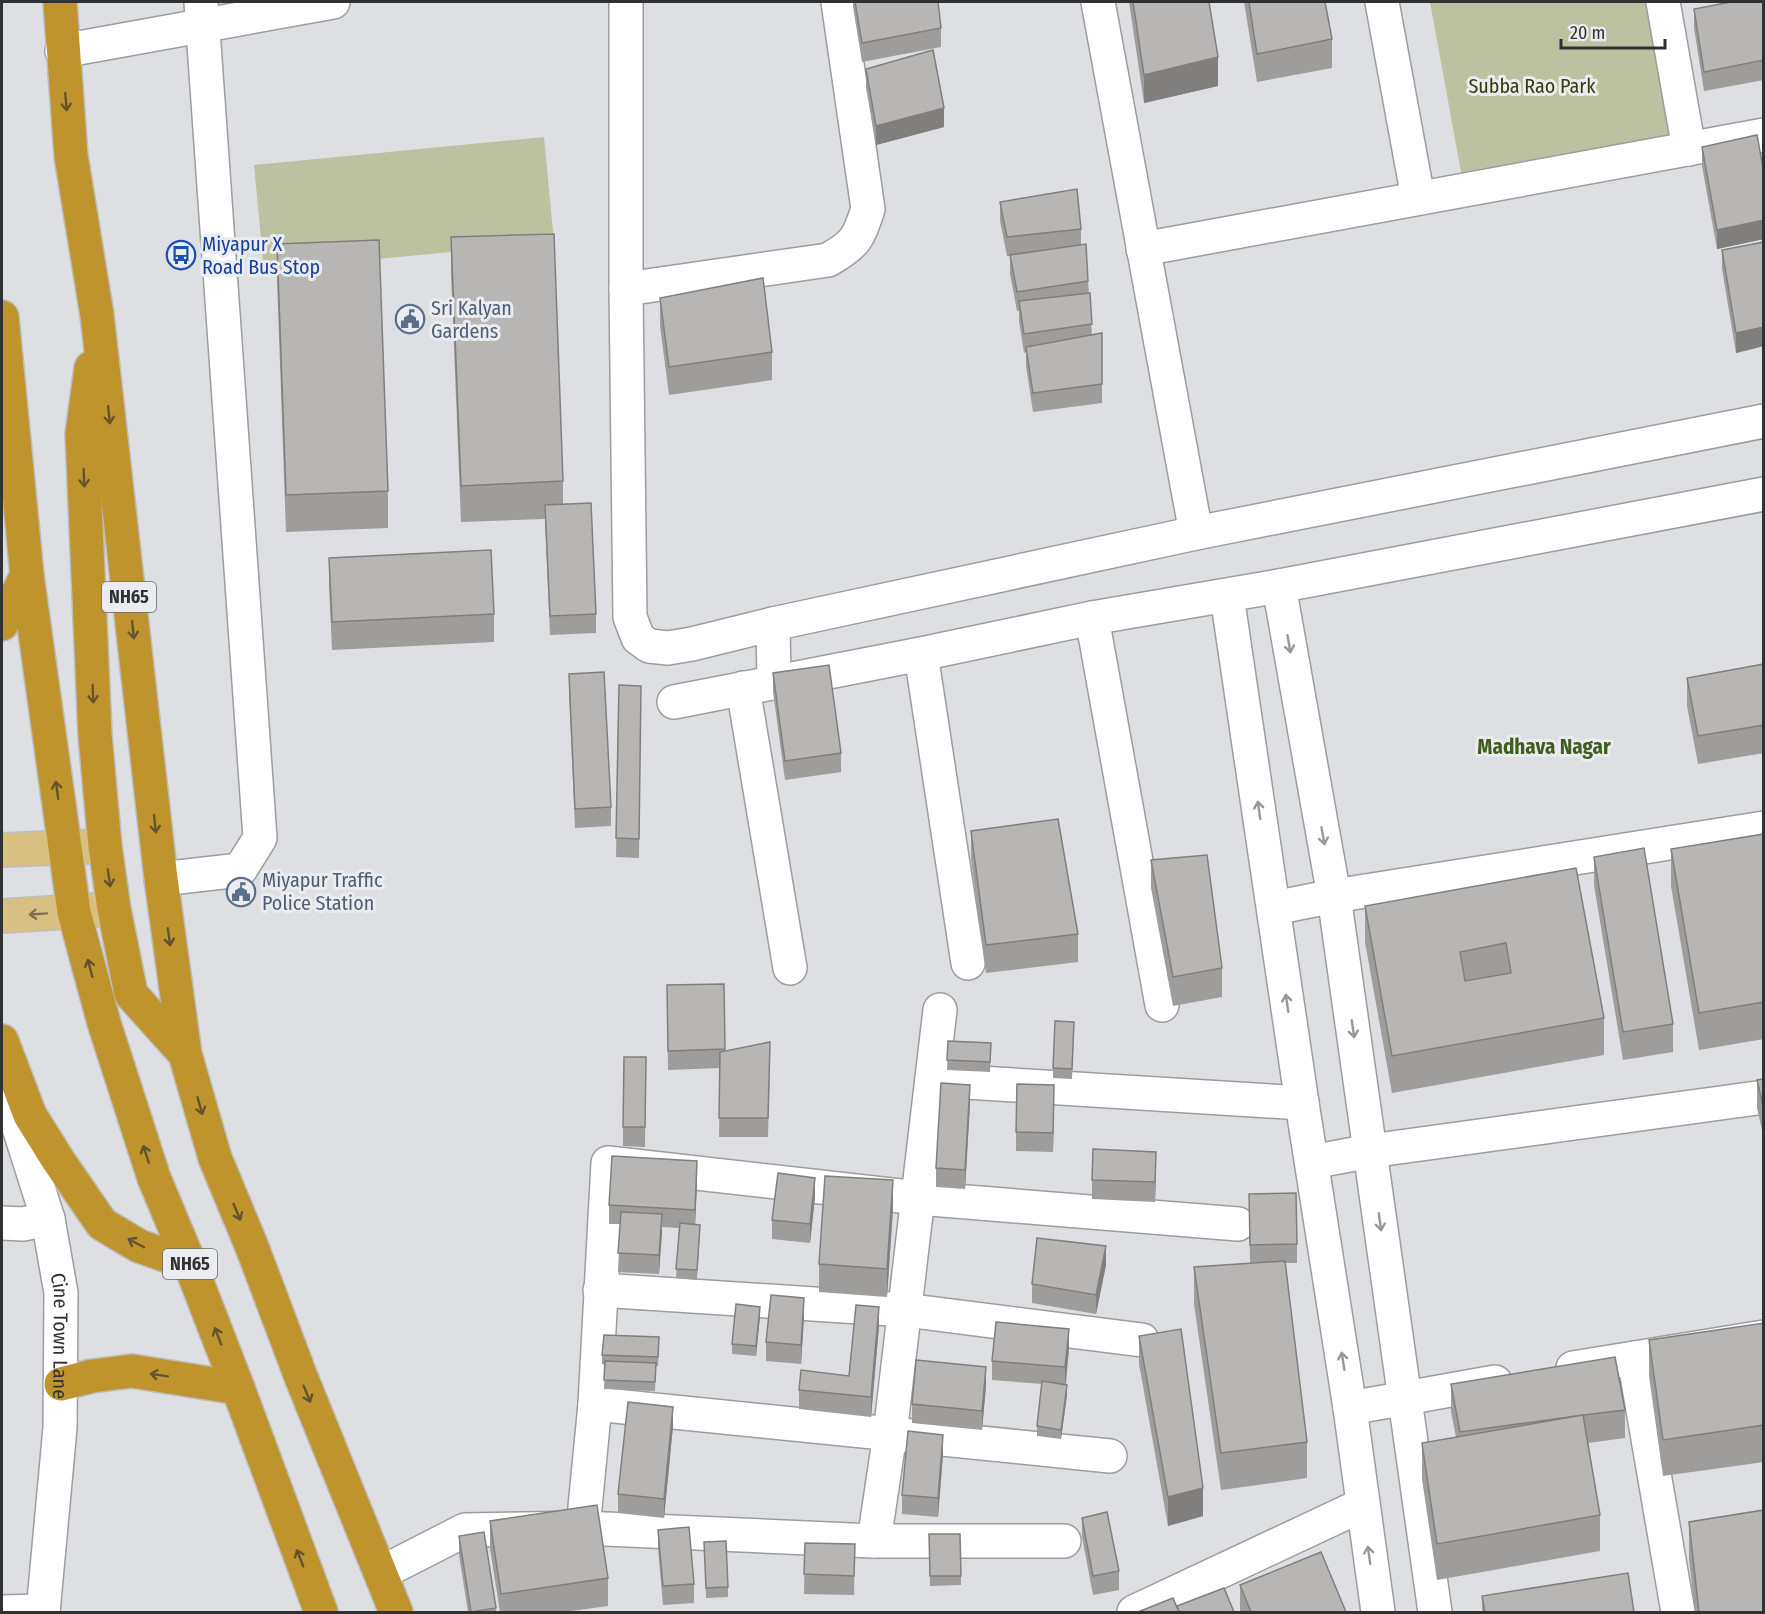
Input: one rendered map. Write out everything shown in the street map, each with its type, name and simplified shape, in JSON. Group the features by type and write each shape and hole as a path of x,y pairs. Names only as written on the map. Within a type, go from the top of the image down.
{"highway":[{"name":"NH65","path":"60,2 71,156 97,315 161,879 185,1054 215,1158 396,1612"},
{"path":"97,315 82,435 95,735 105,846 114,909 131,994 185,1054"},
{"name":"NH65","path":"2,317 10,489 27,575 75,912 104,1023 154,1178 238,1388 321,1612"},
{"path":"2,624 27,575"},
{"path":"6,1054 30,1115 102,1224 139,1246 190,1264"},
{"path":"61,1384 92,1376 132,1371 238,1388"}],"main road":[{"path":"2,850 105,846"},
{"path":"2,916 114,909"}],"street":[{"path":"62,51 202,13 333,2"},
{"path":"626,2 626,289 630,617 638,638 649,646 668,648 1196,533 1764,421"},
{"path":"626,289 828,260 846,250 857,239 868,209 838,2"},
{"path":"1098,2 1196,533"},
{"path":"1382,2 1418,198"},
{"path":"1663,2 1689,149"},
{"path":"161,879 240,870 260,838 202,13"},
{"path":"1143,249 1764,135"},
{"path":"674,702 1092,618 1227,596 1764,494"},
{"path":"1279,586 1334,896 1435,1612"},
{"path":"1227,596 1350,1408 1378,1612"},
{"path":"1092,618 1162,1005"},
{"path":"773,624 758,686 790,968"},
{"path":"921,654 968,963"},
{"path":"1274,908 1334,896 1764,828"},
{"path":"874,1541 890,1434 940,1010"},
{"name":"Cine Town Lane","path":"6,1054 20,1128 48,1219 61,1293 60,1428 43,1612"},
{"path":"933,1080 1302,1103"},
{"path":"1312,1162 1370,1151 1764,1097"},
{"path":"583,1528 595,1404 608,1163 918,1198 1238,1224"},
{"path":"2,1223 23,1224 48,1219"},
{"path":"600,1290 905,1310 1142,1340"},
{"path":"1350,1408 1764,1337"},
{"path":"1634,1358 1678,1612"},
{"path":"595,1404 1110,1456"},
{"path":"1134,1612 1362,1504"},
{"path":"381,1573 465,1530 583,1528 874,1541 1064,1540"},
{"path":"2,1612 43,1612"}],"green space":[{"name":"Subba Rao Park","path":"1430,2 1652,2 1679,144 1463,183"},
{"path":"544,137 554,242 264,270 254,165"}],"building":[{"path":"855,2 938,2 941,28 862,43"},
{"path":"1133,2 1209,2 1218,57 1144,75"},
{"path":"1249,2 1325,2 1332,39 1257,54"},
{"path":"1731,2 1764,2 1764,60 1704,72 1694,9"},
{"path":"933,50 944,108 876,126 866,69"},
{"path":"1757,135 1764,173 1764,220 1717,230 1702,147"},
{"path":"1077,189 1081,229 1007,237 1000,202"},
{"path":"554,234 563,481 461,486 451,237"},
{"path":"379,240 388,491 286,495 277,244"},
{"path":"1764,242 1764,327 1736,333 1722,250"},
{"path":"1086,244 1088,281 1017,292 1010,255"},
{"path":"763,278 772,352 669,367 660,298"},
{"path":"1090,293 1092,324 1024,334 1019,301"},
{"path":"1102,333 1102,384 1033,393 1026,347"},
{"path":"591,503 596,614 550,616 545,505"},
{"path":"491,550 494,614 332,622 329,558"},
{"path":"1764,664 1764,725 1698,736 1687,678"},
{"path":"829,665 841,753 785,761 773,673"},
{"path":"604,672 611,807 575,809 569,674"},
{"path":"619,685 641,686 639,839 616,838"},
{"path":"1058,819 1078,934 986,945 971,831"},
{"path":"1764,834 1764,1002 1699,1013 1671,849"},
{"path":"1644,848 1673,1024 1623,1032 1594,857"},
{"path":"1207,855 1222,968 1173,977 1151,860"},
{"path":"1576,868 1604,1018 1392,1056 1365,906","holes":["1506,943 1511,973 1465,981 1460,952"]},
{"path":"724,984 725,1049 668,1051 667,985"},
{"path":"1055,1021 1074,1022 1072,1069 1053,1068"},
{"path":"948,1041 991,1043 990,1062 947,1060"},
{"path":"770,1042 768,1118 719,1118 720,1052"},
{"path":"624,1057 646,1057 645,1127 623,1127"},
{"path":"1764,1079 1764,1110 1757,1080"},
{"path":"941,1083 970,1085 965,1170 936,1168"},
{"path":"1017,1084 1054,1085 1053,1133 1016,1132"},
{"path":"1093,1149 1156,1152 1155,1182 1092,1180"},
{"path":"612,1156 697,1161 695,1210 609,1205"},
{"path":"778,1173 815,1178 810,1224 772,1220"},
{"path":"825,1176 893,1180 887,1269 819,1264"},
{"path":"1296,1193 1297,1244 1250,1245 1249,1194"},
{"path":"621,1212 662,1214 659,1255 618,1253"},
{"path":"680,1223 700,1225 697,1270 676,1269"},
{"path":"1037,1238 1106,1246 1096,1295 1032,1284"},
{"path":"1285,1261 1307,1442 1221,1453 1194,1267"},
{"path":"771,1295 804,1298 801,1345 766,1342"},
{"path":"736,1304 760,1307 756,1346 732,1344"},
{"path":"856,1305 879,1307 871,1397 799,1390 801,1370 849,1376"},
{"path":"996,1322 1069,1329 1065,1367 992,1361"},
{"path":"1764,1323 1764,1425 1663,1440 1649,1340"},
{"path":"1181,1329 1203,1488 1168,1497 1139,1336"},
{"path":"604,1335 659,1337 658,1357 602,1355"},
{"path":"1615,1357 1625,1410 1460,1432 1451,1384"},
{"path":"916,1360 986,1367 982,1411 912,1404"},
{"path":"605,1361 656,1363 655,1382 604,1380"},
{"path":"1042,1381 1067,1385 1061,1430 1037,1426"},
{"path":"628,1402 673,1407 664,1499 618,1494"},
{"path":"1583,1415 1600,1515 1437,1544 1422,1443"},
{"path":"908,1431 943,1435 938,1498 902,1495"},
{"path":"597,1505 608,1578 501,1594 490,1521"},
{"path":"1764,1510 1764,1612 1699,1612 1689,1522"},
{"path":"1107,1512 1119,1571 1093,1576 1082,1518"},
{"path":"689,1527 694,1584 663,1586 658,1530"},
{"path":"484,1532 496,1608 471,1612 459,1536"},
{"path":"929,1534 960,1534 961,1576 930,1576"},
{"path":"726,1541 728,1587 706,1588 704,1542"},
{"path":"805,1543 855,1544 854,1576 804,1574"},
{"path":"1321,1552 1346,1612 1251,1612 1240,1585"},
{"path":"1628,1573 1634,1612 1485,1612 1482,1596"},
{"path":"1224,1588 1234,1612 1179,1612 1177,1606"},
{"path":"1173,1598 1179,1612 1138,1612"}],"place":[{"name":"Miyapur X Road Bus Stop","path":"181,255"},
{"name":"Sri Kalyan Gardens","path":"410,319"},
{"name":"Miyapur Traffic Police Station","path":"241,892"}],"district":[{"name":"Madhava Nagar","path":"1544,747"}]}
